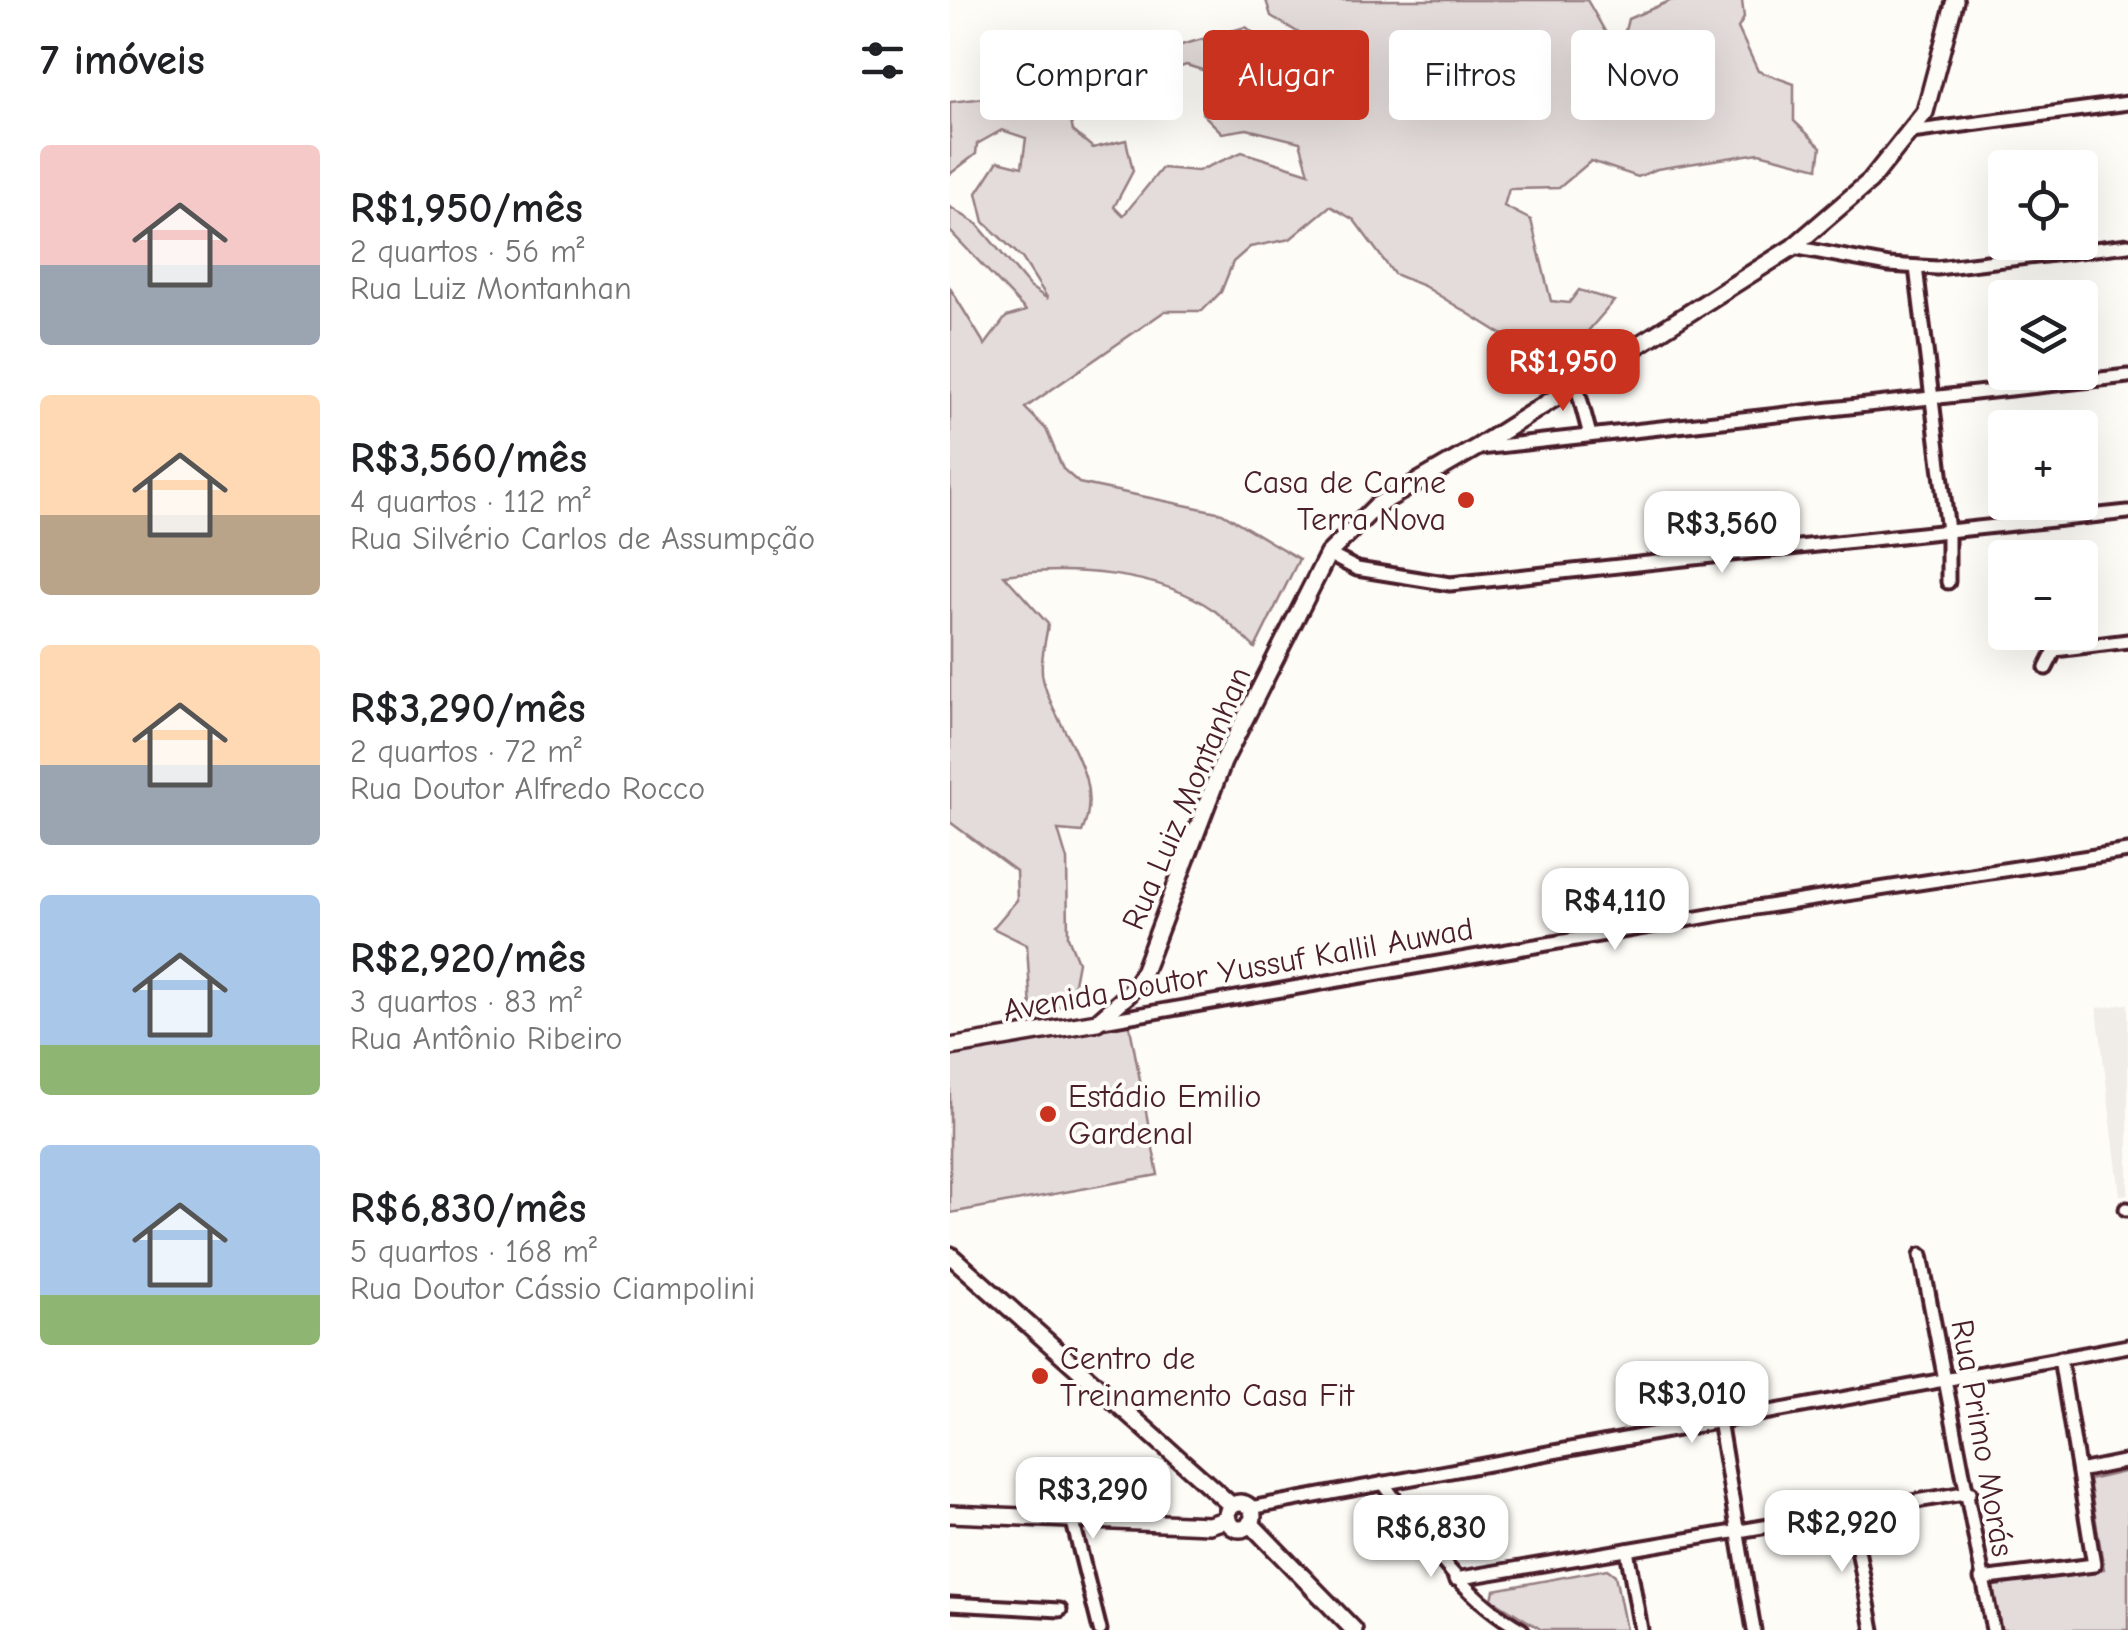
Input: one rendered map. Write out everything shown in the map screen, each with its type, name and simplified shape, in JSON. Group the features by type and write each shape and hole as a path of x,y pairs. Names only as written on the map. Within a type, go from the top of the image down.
{"street":[{"name":"Rua Luiz Montanhan","path":"1097,1022 1130,993 1142,975 1223,762 1328,554 1376,506 1476,448 1793,247 1870,181 1911,132 1936,85 1955,0"},
{"path":"1911,132 2128,103"},
{"path":"1793,247 1916,266 2128,245"},
{"path":"1916,266 1948,531 1948,582"},
{"path":"1476,448 2128,376"},
{"path":"1576,383 1590,435"},
{"path":"1328,554 1357,569 1450,584 2128,512"},
{"path":"2046,668 2055,650 2128,641"},
{"name":"Avenida Doutor Yussuf Kallil Auwad","path":"950,1046 1755,908 2128,851"},
{"path":"950,1255 1230,1512 1238,1528 1250,1516 1382,1483 2128,1346"},
{"name":"Rua Primo Morás","path":"1921,1255 1970,1492 1981,1579 1993,1630"},
{"path":"1981,1579 2094,1565 2060,1358"},
{"path":"1719,1420 1754,1630"},
{"path":"2079,1470 2128,1461"},
{"path":"1382,1483 1456,1579 1498,1617 1522,1630"},
{"path":"1456,1579 1970,1492"},
{"path":"950,1514 1209,1525 1240,1503 1348,1629"},
{"path":"1852,1512 1874,1630"},
{"path":"1072,1518 1100,1630"},
{"path":"1627,1550 1640,1630"},
{"path":"950,1604 1060,1610"}],"shaded area":[{"path":"1266,0 1587,0 1604,30 1571,30 1571,120 1715,120 1715,30 1625,30 1628,19 1672,0 1742,0 1744,18 1738,28 1758,71 1794,84 1794,121 1821,147 1818,168 1759,153 1657,169 1638,177 1591,161 1559,188 1509,189 1504,206 1531,220 1551,301 1569,303 1579,290 1614,301 1556,368 1424,286 1394,274 1354,220 1330,206 1290,239 1250,247 1233,262 1221,292 1202,311 1165,311 1025,408 1046,429 1063,469 1079,483 1222,513 1299,559 1255,648 1215,611 1168,587 1085,572 1004,575 1048,624 1043,679 1084,772 1088,791 1082,832 1058,830 1067,860 1068,937 1078,962 1070,1005 1031,1010 1027,945 993,928 1017,900 1016,871 950,822 950,288 985,345 1006,317 1026,311 950,231 950,207 977,224 1030,287 1048,299 1022,258 984,222 977,193 998,161 1022,167 1026,138 1002,130 977,144 976,154 950,174 950,102 980,99 980,120 1071,120 1073,131 1093,148 1126,140 1133,171 1114,207 1123,216 1162,168 1198,171 1242,152 1309,173 1300,142 1247,129 1222,133 1209,120 1369,120 1369,30 1294,30 1271,16"},
{"path":"1203,39 1203,70 1183,66 1183,44"},
{"path":"2128,1004 2128,1194 2120,1195 2097,1008"},
{"name":"Estádio Emilio Gardenal","path":"1129,1022 1158,1175 950,1213 950,1054"},
{"path":"2128,1471 2128,1630 1994,1630 1985,1583 2104,1569 2089,1480"},
{"path":"1607,1569 1615,1575 1626,1630 1542,1630 1492,1599 1494,1590"}],"place":[{"name":"Casa de Carne Terra Nova","path":"1466,500"},
{"name":"Estádio Emilio Gardenal","path":"1048,1114"},
{"name":"Centro de Treinamento Casa Fit","path":"1040,1376"}]}
